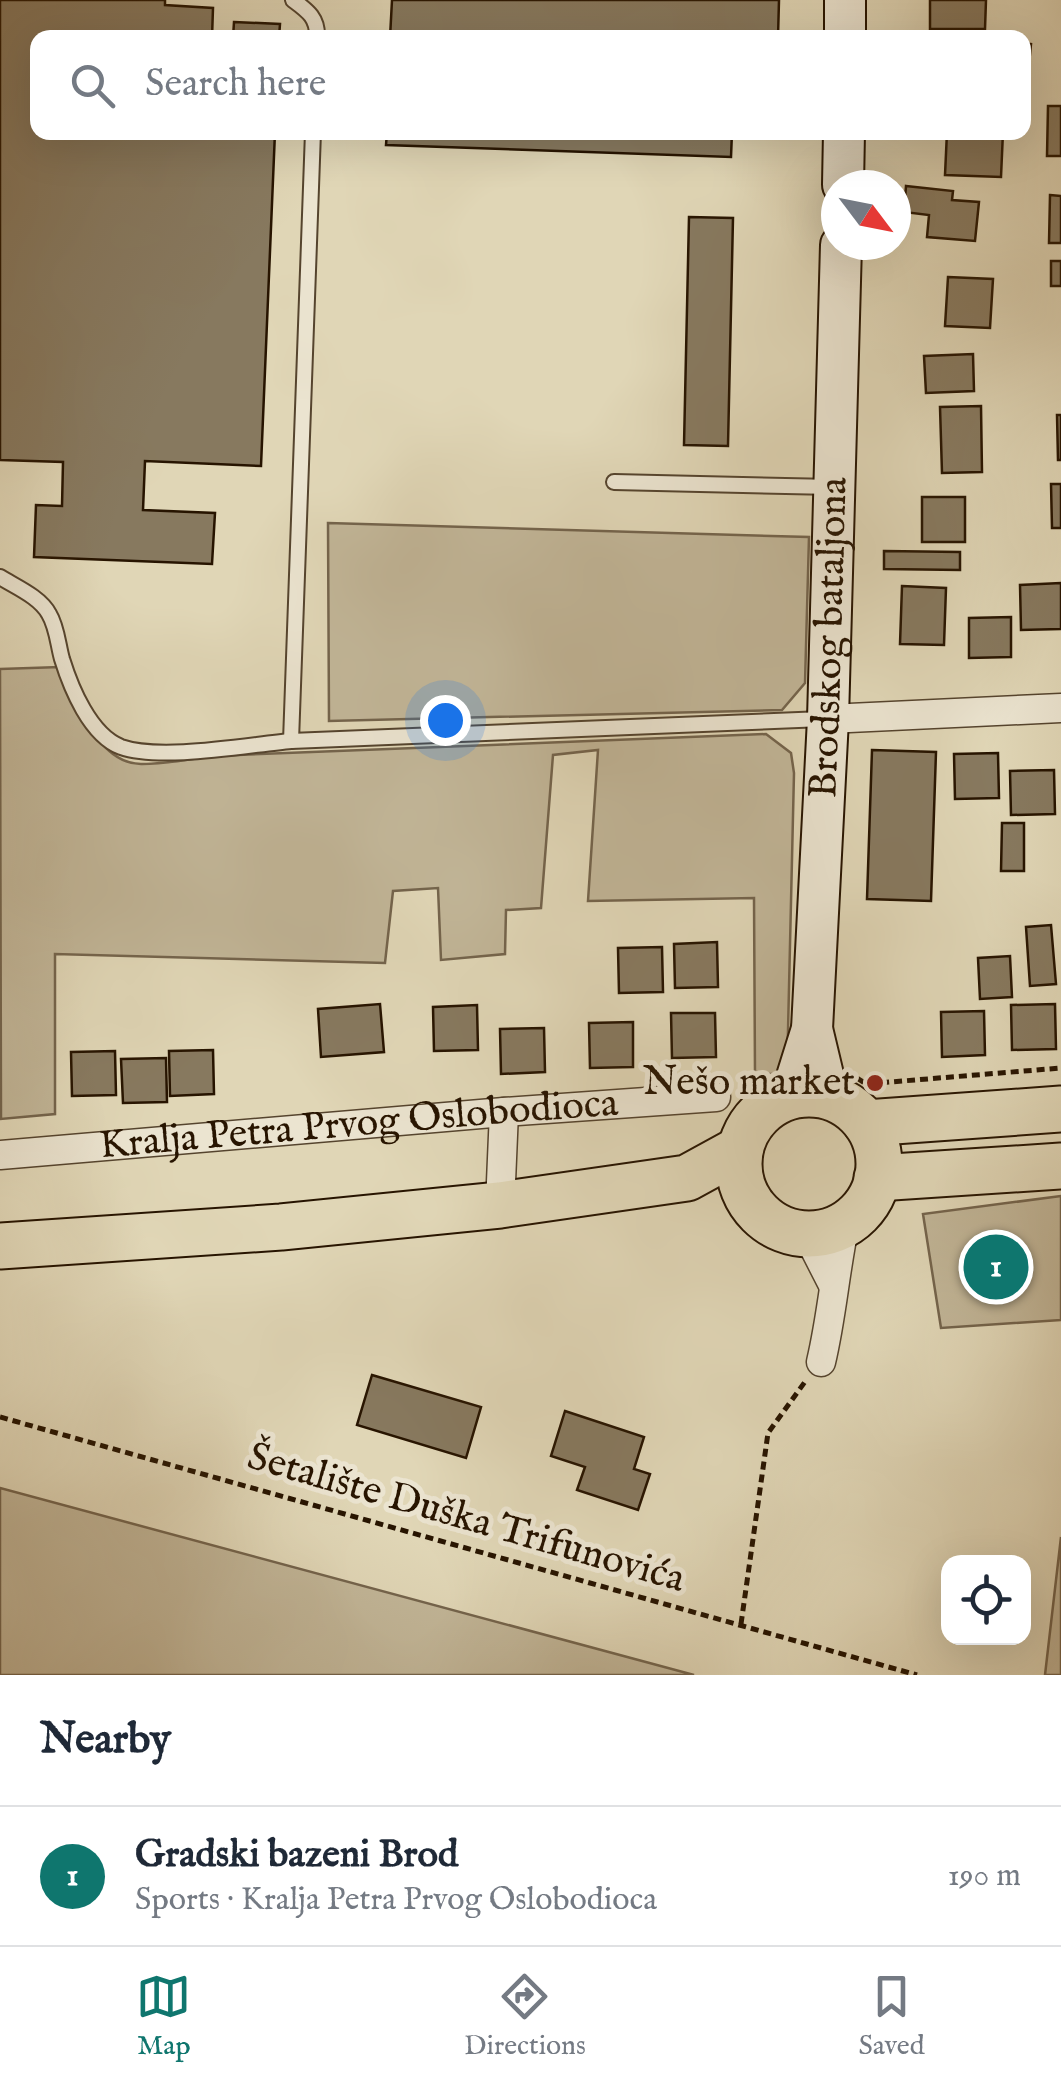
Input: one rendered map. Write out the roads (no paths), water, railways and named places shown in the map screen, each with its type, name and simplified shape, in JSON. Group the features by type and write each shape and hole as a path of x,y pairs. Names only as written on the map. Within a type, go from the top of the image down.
{"main road":[{"path":"823,1089 866,1123 875,1140 878,1178 860,1211 826,1229 771,1223 746,1195 740,1149 758,1116 823,1089"},
{"path":"866,1123 1061,1109"},
{"path":"0,1246 280,1227 500,1205 687,1178 740,1149"},
{"path":"878,1178 1061,1166"},
{"path":"687,1178 746,1195"}],"street":[{"path":"846,0 846,30"},
{"path":"843,170 844,140"},
{"name":"Brodskog bataljona","path":"823,1089 812,1028 828,719 841,260"},
{"path":"828,719 1061,708"},
{"name":"Kralja Petra Prvog Oslobodioca","path":"0,1155 716,1097"},
{"path":"500,1205 504,1112"},
{"path":"822,1362 833,1313 826,1229"},
{"path":"826,1229 832,1285"}],"lane":[{"path":"293,0 308,11 317,30"},
{"path":"291,741 313,140"},
{"path":"614,482 834,487"},
{"path":"0,578 42,604 51,616 63,662 90,720 123,748 176,752 492,730 828,719"}],"place":[{"name":"Nešo market","path":"875,1083"},
{"name":"Gradski bazeni Brod","path":"996,1267"}]}
